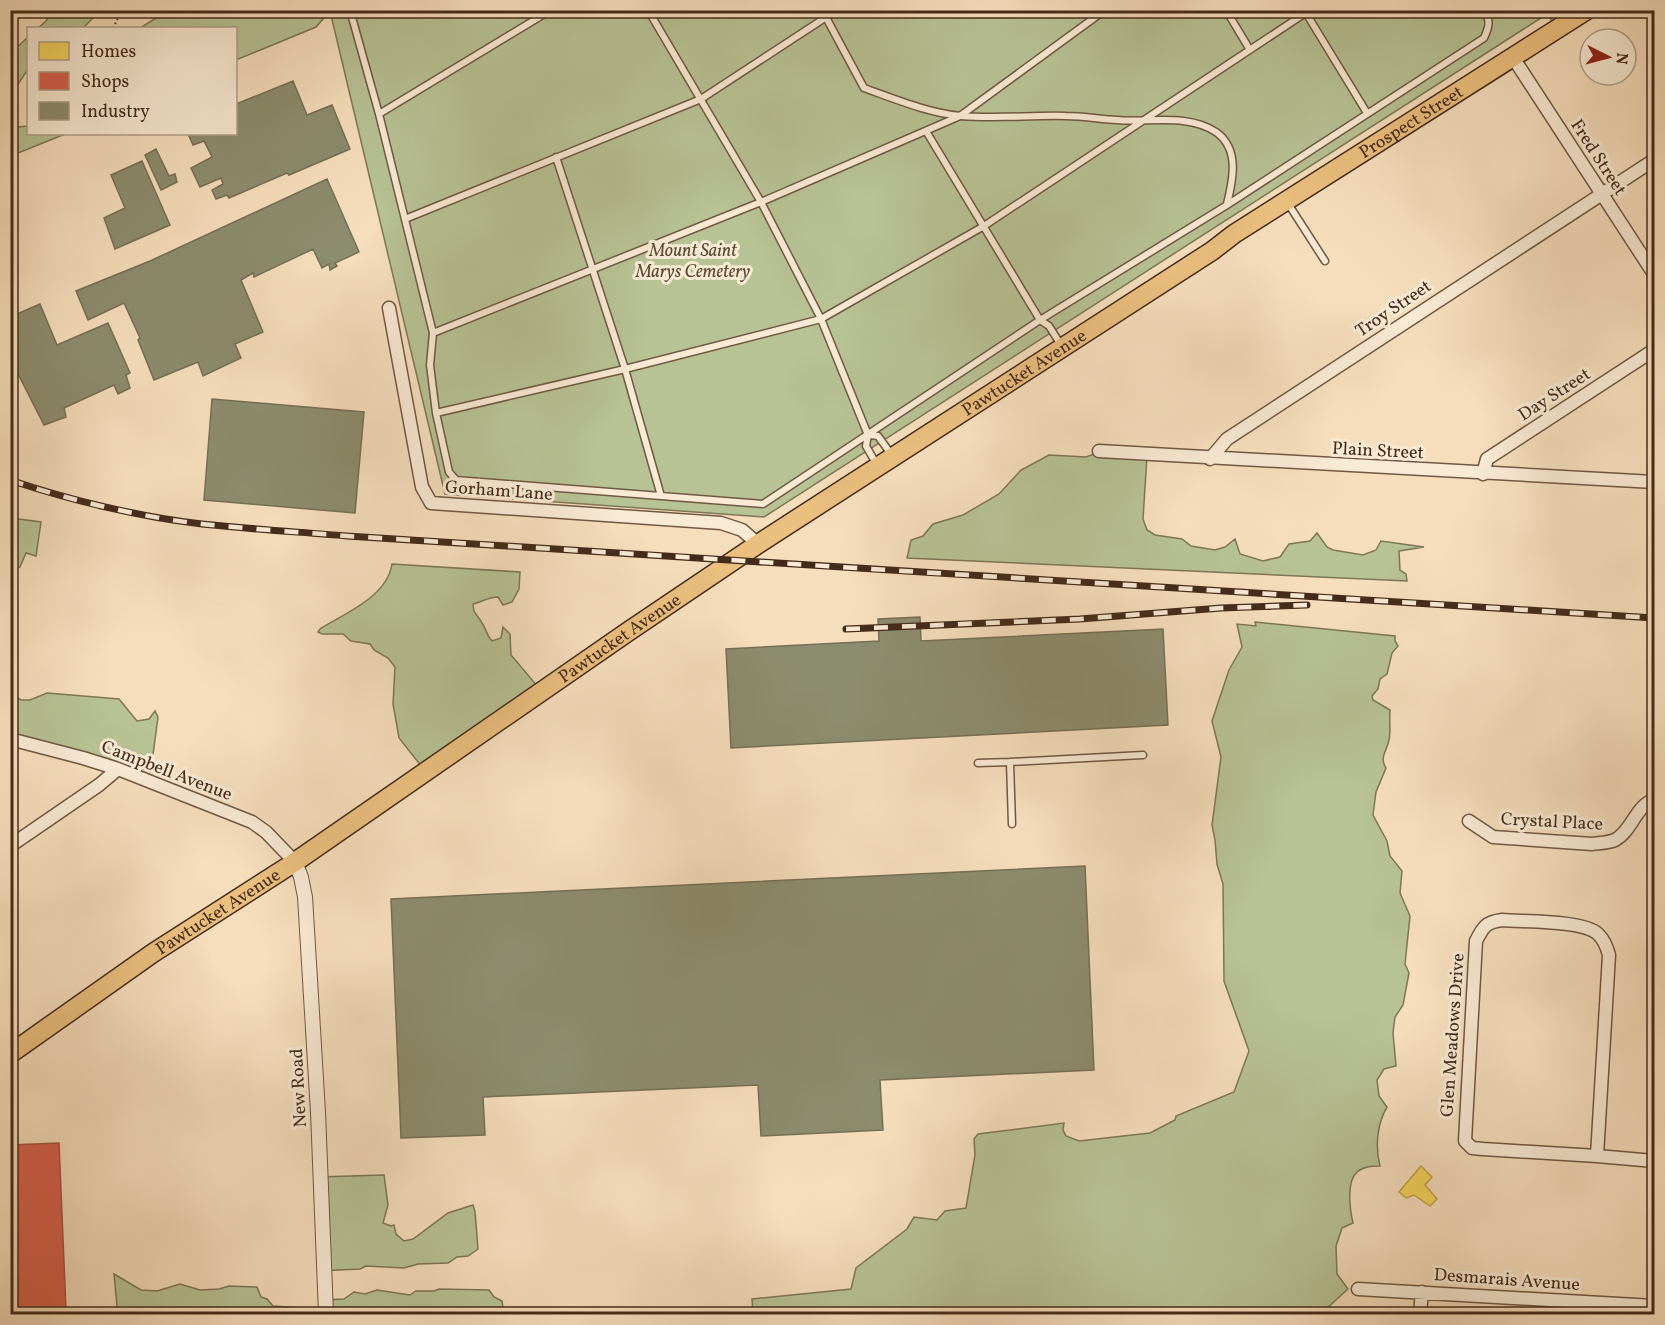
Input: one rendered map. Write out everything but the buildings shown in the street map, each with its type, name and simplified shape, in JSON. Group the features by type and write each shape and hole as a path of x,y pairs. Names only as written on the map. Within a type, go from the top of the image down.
{"main road":[{"name":"Prospect Street","path":"1234,234 1587,10"},
{"name":"Pawtucket Avenue","path":"10,1054 153,953 295,862 758,544 1212,251 1234,234"}],"street":[{"name":"Fred Street","path":"1514,58 1654,274"},
{"name":"Troy Street","path":"1210,459 1227,439 1654,160"},
{"name":"Gorham Lane","path":"389,308 422,487 431,503 721,523 742,530 758,544"},
{"name":"Day Street","path":"1483,474 1487,459 1654,350"},
{"name":"Plain Street","path":"1099,451 1654,482"},
{"name":"Campbell Avenue","path":"10,739 118,769 252,822 266,832 295,862"},
{"path":"10,846 118,769"},
{"name":"Crystal Place","path":"1469,821 1493,837 1605,843 1616,840 1626,831 1647,802 1654,800"},
{"name":"New Road","path":"295,862 305,897 318,1112 326,1314"},
{"name":"Glen Meadows Drive","path":"1597,1156 1609,955 1605,944 1599,934 1582,925 1490,921 1483,927 1476,941 1465,1141 1472,1148 1654,1161"},
{"name":"Desmarais Avenue","path":"1358,1289 1422,1292 1581,1308 1654,1306"},
{"path":"1420,1314 1422,1292"}],"lane":[{"path":"350,10 379,114 433,333 430,365 436,413 449,472 456,480 763,504 1040,320 1227,205 1484,38 1489,27 1489,18 1484,10"},
{"path":"379,114 551,10"},
{"path":"648,10 761,202 821,319 868,435 866,446 885,462"},
{"path":"822,10 864,88 914,106 960,116 1070,116 1117,121 1167,119 1194,124 1216,132 1225,141 1233,159 1227,205"},
{"path":"405,219 701,99 837,10"},
{"path":"433,333 761,202 960,116 1106,10"},
{"path":"1226,10 1250,50"},
{"path":"436,413 625,369 821,319 984,226 1308,12 1367,113"},
{"path":"926,131 1040,320 1048,326 1063,347"},
{"path":"556,157 625,369 661,496"},
{"path":"1286,201 1325,261"},
{"path":"868,435 878,436 885,462"},
{"path":"978,763 1143,755"},
{"path":"1010,762 1012,824"}],"path":[{"path":"113,27 122,10"}],"green space":[{"path":"53,10 104,10 84,27 39,27"},
{"path":"330,10 316,27 237,60 237,27 142,27 167,11"},
{"name":"Mount Saint Marys Cemetery","path":"330,11 1585,11 1557,28 1547,14 764,517 445,494"},
{"path":"27,38 27,71 11,95 11,53"},
{"path":"11,116 18,127 27,126 27,135 63,135 11,156"},
{"path":"1099,452 1147,456 1143,519 1147,530 1155,535 1182,539 1191,546 1215,550 1225,547 1235,539 1240,554 1263,561 1280,557 1289,544 1310,541 1317,533 1327,547 1333,550 1363,555 1376,550 1381,541 1424,547 1399,551 1400,570 1406,574 1407,581 907,558 911,540 923,536 933,524 963,515 999,494 1021,470 1049,455 1086,457"},
{"path":"11,518 41,522 36,556 26,553 20,567 11,571"},
{"path":"392,564 520,572 519,589 512,602 503,605 498,597 494,597 473,604 473,607 492,641 501,638 503,627 510,634 511,655 539,688 422,767 399,738 393,704 395,667 388,658 374,650 370,644 351,641 343,634 318,632 374,595 388,576"},
{"path":"1255,622 1395,636 1398,646 1392,653 1387,674 1380,679 1378,689 1372,696 1373,700 1390,710 1390,736 1383,757 1386,768 1376,792 1373,815 1387,841 1390,856 1402,871 1400,893 1410,916 1405,964 1409,973 1403,1005 1395,1017 1393,1033 1396,1066 1384,1069 1377,1080 1379,1096 1387,1107 1378,1136 1380,1166 1368,1167 1357,1172 1351,1182 1353,1223 1342,1228 1336,1246 1337,1274 1348,1289 1323,1314 753,1314 752,1299 851,1289 856,1268 907,1229 914,1217 937,1220 945,1211 966,1208 975,1155 974,1139 978,1134 1064,1123 1063,1130 1066,1136 1079,1141 1150,1133 1175,1120 1176,1116 1234,1092 1249,1051 1224,981 1223,884 1217,864 1212,825 1221,757 1212,721 1229,670 1242,647 1237,624 1256,626"},
{"path":"10,693 21,700 30,700 47,693 119,699 137,721 149,719 155,711 158,717 151,770 146,779 11,738"},
{"path":"384,1175 388,1205 383,1223 394,1225 396,1234 404,1241 413,1239 448,1213 473,1205 478,1249 468,1256 457,1257 448,1263 418,1264 404,1268 366,1266 360,1269 319,1271 317,1177"},
{"path":"114,1274 141,1290 157,1291 180,1284 200,1290 229,1286 257,1287 261,1297 267,1299 273,1306 319,1309 321,1300 344,1299 354,1292 365,1294 377,1290 410,1295 416,1291 439,1289 489,1290 494,1297 502,1301 504,1314 115,1314 117,1306"}],"railway":[{"path":"10,480 80,501 202,524 347,536 1654,618"},
{"path":"846,629 1080,619 1221,608 1307,605"}]}
